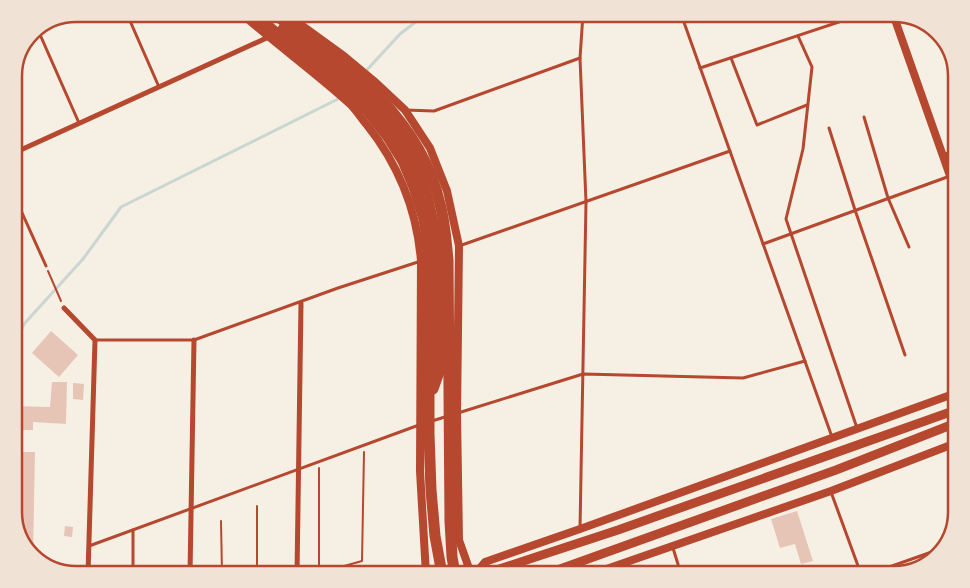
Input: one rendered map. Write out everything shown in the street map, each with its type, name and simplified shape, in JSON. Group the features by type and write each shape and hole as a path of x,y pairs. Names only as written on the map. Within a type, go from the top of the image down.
{"highway":[{"path":"262,22 343,87 367,110 388,137 403,161 414,187 424,219 429,252 429,434 431,490 435,536 441,566"},
{"path":"264,22 304,46 367,96 381,111 408,150 419,172 434,222 439,256 438,372 421,424"},
{"path":"282,22 304,46"},
{"path":"284,22 369,87 395,113 410,133 434,180 446,232 448,260 450,521 454,566"},
{"path":"438,372 457,414"}],"main road":[{"path":"508,566 618,530 948,413"},
{"path":"568,566 836,470 948,426"}],"street":[{"path":"251,22 352,106 369,127 390,159 403,184 416,224 421,261 420,471 426,566"},
{"path":"23,149 269,38 282,28 286,22"},
{"path":"297,22 344,56 405,110 420,131 439,168 448,191 459,246 457,414 459,540 468,566"},
{"path":"897,23 947,168"},
{"path":"282,28 364,92 405,110"},
{"path":"369,127 395,106"},
{"path":"297,566 301,303"},
{"path":"64,308 95,340 88,566"},
{"path":"190,566 194,340"},
{"path":"482,566 485,562 948,396"},
{"path":"616,566 831,491 948,446"}],"lane":[{"path":"131,22 160,87"},
{"path":"580,529 586,202 580,58 582,22"},
{"path":"684,22 832,438"},
{"path":"700,68 839,22"},
{"path":"41,36 79,124"},
{"path":"798,36 812,67 803,149 786,219 857,429"},
{"path":"405,110 434,111 580,58"},
{"path":"731,58 757,125 808,105"},
{"path":"864,116 888,198 910,247"},
{"path":"829,128 905,354"},
{"path":"459,246 730,151"},
{"path":"943,155 947,153"},
{"path":"763,244 947,177"},
{"path":"23,215 46,266"},
{"path":"95,340 194,340 301,303 338,288 421,261"},
{"path":"88,546 421,424 582,374 743,378 804,361"},
{"path":"831,491 858,566"},
{"path":"132,530 133,566"},
{"path":"672,547 678,566"},
{"path":"895,566 925,555"}],"path":[{"path":"46,266 64,308"},
{"path":"344,566 362,561 364,445"},
{"path":"319,461 320,566"},
{"path":"257,506 257,566"},
{"path":"222,521 222,566"}],"building":[{"path":"51,331 78,355 59,377 32,353"},
{"path":"52,382 67,382 66,424 33,422 33,430 23,430 23,406 50,407"},
{"path":"73,383 84,384 83,400 73,399"},
{"path":"23,452 35,452 33,543 25,529 23,515"},
{"path":"797,511 813,561 801,564 795,544 780,548 771,519"},
{"path":"65,526 73,527 72,537 64,536"}],"waterway":[{"path":"365,72 400,34 416,22"},
{"path":"23,326 83,259 121,207 342,97"}]}
